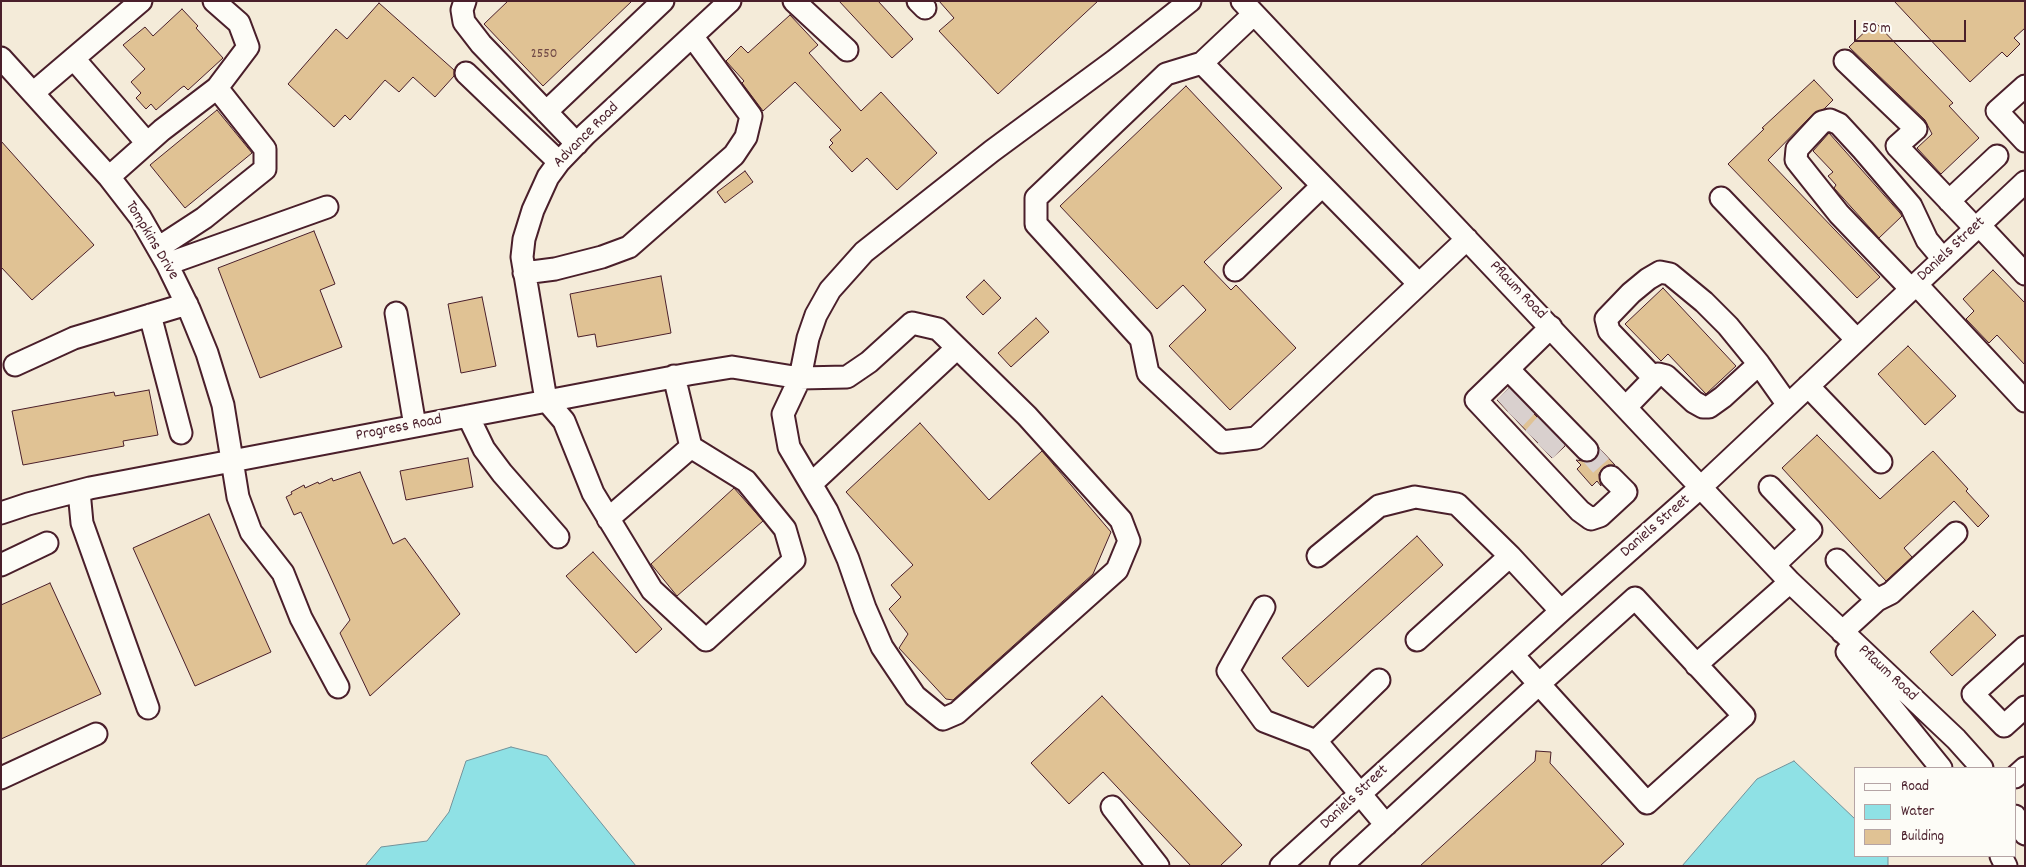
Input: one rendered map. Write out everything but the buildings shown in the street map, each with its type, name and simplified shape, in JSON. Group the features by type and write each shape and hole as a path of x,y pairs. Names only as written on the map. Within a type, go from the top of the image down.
{"street":[{"path":"33,94 141,1"},
{"path":"109,177 147,143 217,88 248,47 238,23 214,1"},
{"path":"465,1 462,10 464,22 481,44 577,144"},
{"path":"546,112 663,1"},
{"name":"Advance Road","path":"546,400 522,257 524,240 533,210 548,177 559,162 577,144 730,1"},
{"path":"794,1 847,50"},
{"path":"811,484 957,348 1026,416 1121,520 1129,541 1117,570 957,714 942,719 915,696 882,647 828,511 811,484 788,447 783,414 800,378 808,338 816,315 830,290 864,252 992,151 1122,56 1190,1"},
{"path":"1248,8 1202,63 1166,74 1036,198 1036,224 1141,339 1148,373 1222,442 1256,438 1467,239"},
{"name":"Pflaum Road","path":"1248,8 1790,582 1956,739 1981,767"},
{"path":"524,273 555,269 602,258 629,247 734,155 746,137 751,116 692,36"},
{"name":"Tompkins Drive","path":"1,58 109,177 140,216 163,256 187,304 207,354 223,405 238,497 251,532 283,573 301,618 338,687"},
{"path":"74,60 147,143"},
{"path":"1845,61 1916,129 1898,146 1950,201 2025,274"},
{"path":"1202,63 1419,284"},
{"path":"466,73 559,162"},
{"path":"2025,86 1997,111 2025,141"},
{"path":"163,256 204,218 265,169 265,150 217,88"},
{"path":"1943,259 1927,240 1910,206 1839,124 1830,120 1822,122 1797,149 1796,160 1839,214 1914,286 2025,401"},
{"path":"1950,201 1997,156"},
{"name":"Daniels Street","path":"1281,866 1560,611 1701,487 2025,182"},
{"path":"1235,270 1322,186"},
{"path":"1721,198 1857,340"},
{"path":"163,256 327,207"},
{"path":"1654,378 1609,331 1606,319 1631,293 1660,272 1670,274 1704,302 1745,346 1788,405"},
{"path":"15,365 74,338 187,304"},
{"path":"396,313 415,426"},
{"path":"150,316 181,433"},
{"name":"Progress Road","path":"1,513 79,491 674,376 732,367 800,378 847,377 869,362 912,323 938,329 957,348"},
{"path":"1551,327 1476,400 1515,407 1545,438 1587,450"},
{"path":"1626,407 1658,374 1666,376 1694,402 1702,407 1709,407 1723,397 1759,364"},
{"path":"1508,369 1515,407 1545,438 1580,510 1591,519 1600,516 1626,492 1611,477"},
{"path":"546,400 564,421 593,493 652,590 706,640 794,560 785,529 746,481 691,447 674,376"},
{"path":"1808,386 1880,462"},
{"path":"468,416 484,449 502,473 558,537"},
{"path":"608,519 691,447"},
{"path":"1770,487 1811,530 1774,565"},
{"path":"79,491 82,523 148,708"},
{"path":"1318,556 1379,506 1415,498 1457,504 1510,556 1560,611"},
{"path":"1842,632 1877,600 1891,593 1956,533"},
{"path":"1,564 47,543"},
{"path":"1416,640 1510,556"},
{"path":"1837,560 1877,600"},
{"path":"1696,665 1790,582"},
{"name":"Pflaum Road","path":"1790,582 1940,767"},
{"path":"1341,866 1539,684 1634,598 1744,716 1648,803 1539,684 1513,655"},
{"path":"1264,607 1228,671 1264,721 1316,741 1386,825"},
{"path":"2025,647 1973,694 2004,726 2025,707"},
{"path":"1316,741 1379,680"},
{"path":"1,778 96,734"},
{"path":"1112,807 1158,866"},
{"path":"2016,818 2025,834"}],"shaded area":[{"path":"1,1 2025,1 2025,866 1,866"}],"water":[{"path":"511,747 547,756 636,866 365,866 381,847 427,841 449,812 466,761"},
{"path":"1794,761 1854,818 1854,857 1888,857 1888,866 1682,866 1757,779"}],"tunnel":[{"path":"1504,407 1519,393"},
{"path":"1515,419 1529,404"},
{"path":"1533,438 1547,422"},
{"path":"1545,451 1559,436"},
{"path":"1587,450 1611,477"}]}
